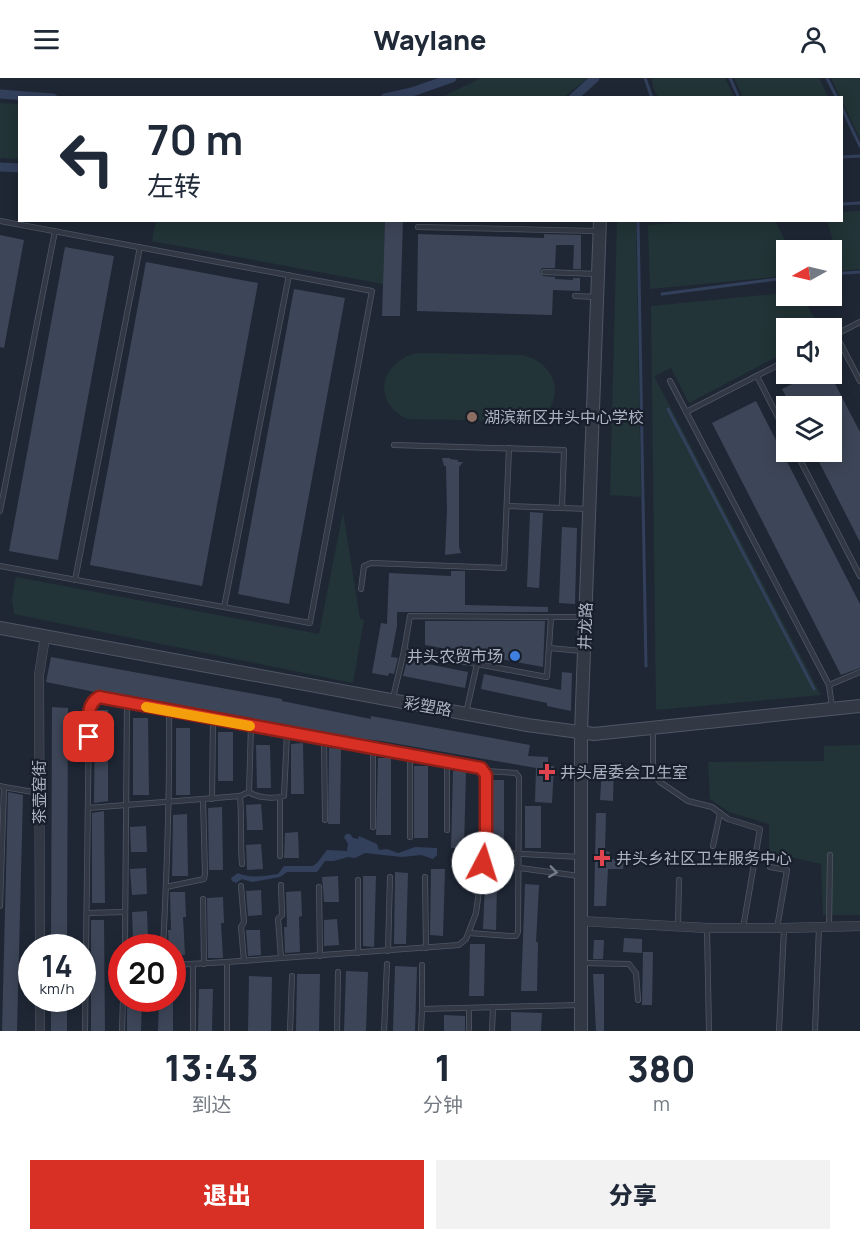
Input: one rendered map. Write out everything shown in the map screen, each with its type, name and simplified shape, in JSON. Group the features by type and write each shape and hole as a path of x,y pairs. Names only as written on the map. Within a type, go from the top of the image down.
{"street":[{"name":"井龙路","path":"581,1031 581,732 600,226"},
{"name":"彩塑路","path":"0,628 393,700 594,734 860,706"},
{"name":"茶壶窑街","path":"40,934 39,675 45,636"},
{"path":"581,921 707,928 860,926"},
{"path":"40,1012 40,1031"}],"lane":[{"path":"0,221 372,291 310,623 0,566"},
{"path":"418,227 600,226"},
{"path":"0,511 56,231"},
{"path":"75,580 140,247"},
{"path":"544,272 598,274"},
{"path":"224,607 289,275"},
{"path":"574,296 597,297"},
{"path":"842,331 860,322"},
{"path":"842,351 860,381"},
{"path":"686,412 776,366"},
{"path":"757,376 776,413"},
{"path":"670,381 829,685 832,709"},
{"path":"394,445 564,450 562,508"},
{"path":"361,589 364,566 371,563 504,568 509,448"},
{"path":"801,462 860,576"},
{"path":"507,506 589,509"},
{"path":"393,700 410,616 585,617"},
{"path":"404,651 547,676 551,617"},
{"path":"549,648 584,651"},
{"path":"466,713 477,664"},
{"path":"829,685 860,672"},
{"path":"85,1031 90,706 93,700 99,697 481,768 485,771 516,773 519,777 518,932 516,936 469,933"},
{"path":"124,934 127,703"},
{"path":"164,934 169,802 169,711"},
{"path":"212,799 213,719"},
{"path":"249,792 251,726"},
{"path":"653,728 655,776 688,801 712,807 738,824 760,829 743,928"},
{"path":"249,792 252,795 284,796 287,733"},
{"path":"324,740 325,820"},
{"path":"373,749 373,826"},
{"path":"410,756 410,837"},
{"path":"447,762 447,830"},
{"path":"186,964 459,945 466,939 476,912 485,852 485,771"},
{"path":"0,906 2,787 39,793"},
{"path":"88,808 212,799 240,796 249,792"},
{"path":"240,796 243,823 240,833 242,864"},
{"path":"280,797 280,856"},
{"path":"166,887 204,879 203,799"},
{"path":"712,846 720,813"},
{"path":"485,852 581,857"},
{"path":"829,927 830,855"},
{"path":"483,863 581,876"},
{"path":"770,867 787,870 781,928 779,1031"},
{"path":"388,951 390,877"},
{"path":"425,877 426,948"},
{"path":"358,880 358,953"},
{"path":"678,926 679,880"},
{"path":"281,885 282,915 278,919 281,958"},
{"path":"242,886 244,961"},
{"path":"319,887 320,956"},
{"path":"203,899 204,964"},
{"path":"87,913 125,912"},
{"path":"815,1031 819,927"},
{"path":"707,928 709,1031"},
{"path":"227,962 227,1031"},
{"path":"581,963 628,964 636,973 638,1000"},
{"path":"193,964 193,1031"},
{"path":"384,1031 387,964"},
{"path":"421,1031 422,965"},
{"path":"337,1031 338,972"},
{"path":"290,1031 292,976"},
{"path":"422,1009 581,1005"},
{"path":"492,1031 493,1007"},
{"path":"469,1008 469,1031"},
{"path":"122,1031 123,1012"}],"shaded area":[{"path":"481,78 588,78 565,96 444,96"},
{"path":"652,78 725,78 734,96 658,96"},
{"path":"734,78 819,78 828,96 743,96"},
{"path":"831,78 860,78 860,139 843,103 843,96 840,96"},
{"path":"0,103 18,104 18,159 0,158"},
{"path":"860,211 860,269 842,271 842,240 833,240 827,222 843,222 843,212"},
{"path":"156,222 385,222 383,284 152,241"},
{"path":"617,222 636,222 641,497 610,495"},
{"path":"689,222 773,222 776,223 785,240 776,240 776,277 650,289 648,225"},
{"path":"776,294 776,306 808,306 814,318 776,318 776,357 689,403 671,368 654,376 821,695 656,710 651,306"},
{"path":"417,353 522,355 545,367 555,387 554,398 550,408 541,416 529,421 407,419 388,402 385,383 388,373 395,365 404,358"},
{"path":"343,512 360,619 364,620 353,683 14,614 12,598 16,577 319,634"},
{"path":"860,745 860,915 823,915 821,864 769,852 769,824 729,812 710,799 708,762 824,761 824,746"}],"water":[{"path":"346,834 358,839 359,836 377,844 379,850 387,849 398,853 415,847 437,848 437,855 433,859 421,855 402,857 365,853 355,858 325,861 317,872 287,872 280,877 252,882 242,879 236,883 232,881 231,878 238,873 263,876 278,874 284,866 313,866 327,850 347,851 348,844 344,837"}],"building":[{"path":"385,222 403,222 400,316 382,316"},
{"path":"418,234 544,238 544,234 581,235 581,269 573,269 574,245 556,245 555,268 542,268 540,272 543,276 555,277 555,279 580,278 580,291 553,290 552,315 417,311"},
{"path":"0,235 24,240 4,348 0,347"},
{"path":"65,247 114,256 58,560 9,551"},
{"path":"146,262 258,283 202,586 90,565"},
{"path":"294,289 345,298 289,604 238,594"},
{"path":"792,384 835,384 841,396 786,396 782,389"},
{"path":"842,397 860,432 860,542 819,462 842,462"},
{"path":"756,401 776,440 776,462 787,462 860,604 860,668 841,675 712,423"},
{"path":"442,458 463,462 459,467 459,547 461,553 445,555 446,466"},
{"path":"530,512 543,513 539,588 527,587"},
{"path":"562,527 577,528 575,604 559,603"},
{"path":"451,571 465,571 465,605 548,607 548,612 397,612 397,626 391,657 398,658 394,674 389,673 388,676 372,673 381,623 387,624 389,573 451,576"},
{"name":"井头农贸市场","path":"425,621 545,621 543,667 425,645"},
{"path":"51,657 282,699 282,701 371,719 371,716 530,745 528,756 548,757 548,766 554,766 552,803 535,802 536,768 381,741 363,739 363,741 278,724 131,700 112,694 94,694 95,692 46,682"},
{"path":"407,660 468,672 465,688 403,676"},
{"path":"562,672 572,673 571,711 547,706 547,703 481,689 484,674 561,690"},
{"path":"52,707 68,708 67,934 51,934"},
{"path":"95,710 108,710 108,801 94,803"},
{"path":"133,718 148,718 149,795 133,795"},
{"path":"176,728 190,728 190,795 176,795"},
{"path":"218,732 233,732 233,781 218,781"},
{"path":"303,743 304,794 291,794 291,744"},
{"path":"256,745 270,745 271,788 257,788"},
{"path":"329,748 341,749 340,824 328,824"},
{"path":"378,758 391,758 391,835 376,835"},
{"path":"414,766 428,766 428,838 414,838"},
{"path":"602,767 614,767 613,801 600,800"},
{"path":"453,771 466,771 464,848 451,848"},
{"path":"490,780 504,780 504,847 490,847"},
{"path":"8,792 23,795 17,1031 2,1031"},
{"path":"261,804 263,830 247,830 246,805"},
{"path":"525,806 541,806 541,848 525,848"},
{"path":"222,807 223,870 209,870 208,808"},
{"path":"104,811 105,903 92,903 92,813"},
{"path":"596,813 606,813 605,851 610,852 610,859 624,860 623,869 608,869 606,906 594,906"},
{"path":"187,814 188,876 172,876 173,815"},
{"path":"146,826 147,852 131,852 130,827"},
{"path":"298,832 299,858 284,858 285,833"},
{"path":"261,844 263,869 247,870 246,845"},
{"path":"146,868 147,894 132,895 130,869"},
{"path":"431,869 445,869 443,936 430,935"},
{"path":"395,872 408,873 406,944 394,944"},
{"path":"338,876 339,902 324,902 322,877"},
{"path":"363,876 376,876 374,947 363,946"},
{"path":"485,882 497,882 496,930 483,929"},
{"path":"525,884 539,885 536,942 538,942 537,991 521,991"},
{"path":"261,890 262,915 248,916 246,891"},
{"path":"301,891 300,952 285,953 286,892"},
{"path":"170,892 185,892 184,934 168,934 168,930 171,930"},
{"path":"223,897 224,923 221,923 223,958 208,958 207,898"},
{"path":"147,911 148,934 133,934 132,912"},
{"path":"337,919 339,945 324,946 324,920"},
{"path":"91,920 104,920 105,1031 91,1031 91,1012 96,1012 96,934 91,934"},
{"path":"246,930 260,930 261,955 248,956"},
{"path":"624,938 642,939 642,953 623,952"},
{"path":"594,940 604,940 603,959 593,959"},
{"path":"470,944 485,944 484,996 469,996"},
{"path":"643,952 653,952 652,1005 642,1005"},
{"path":"395,966 417,967 415,1031 393,1031"},
{"path":"346,971 368,972 366,1031 344,1031"},
{"path":"297,974 320,974 319,1031 296,1031"},
{"path":"593,974 604,974 604,1031 596,1031"},
{"path":"249,976 272,977 271,1031 248,1031"},
{"path":"199,989 213,989 212,1031 198,1031"},
{"path":"51,1012 67,1012 67,1031 51,1031"},
{"path":"127,1012 142,1012 141,1031 127,1031"},
{"path":"159,1012 173,1012 173,1031 158,1031"},
{"path":"511,1012 542,1013 541,1031 511,1031"},
{"path":"444,1015 465,1016 465,1031 444,1031"}],"waterway":[{"path":"394,96 452,78"},
{"path":"575,96 595,78"},
{"path":"645,78 651,96"},
{"path":"730,78 738,96"},
{"path":"827,78 836,96"},
{"path":"0,94 26,96"},
{"path":"843,110 860,146"},
{"path":"843,157 860,156"},
{"path":"0,167 18,168"},
{"path":"843,204 860,203"},
{"path":"638,222 646,666"},
{"path":"842,273 860,272"},
{"path":"662,294 776,279"},
{"path":"668,409 814,689"}],"slow traffic":[{"path":"146,707 250,726"}],"place":[{"name":"湖滨新区井头中心学校","path":"472,417"},
{"name":"井头农贸市场","path":"515,656"},
{"name":"井头居委会卫生室","path":"547,772"},
{"name":"井头乡社区卫生服务中心","path":"602,858"}],"route":[{"path":"89,737 90,706 93,700 99,697 481,768 486,775 486,840 483,863"}]}
